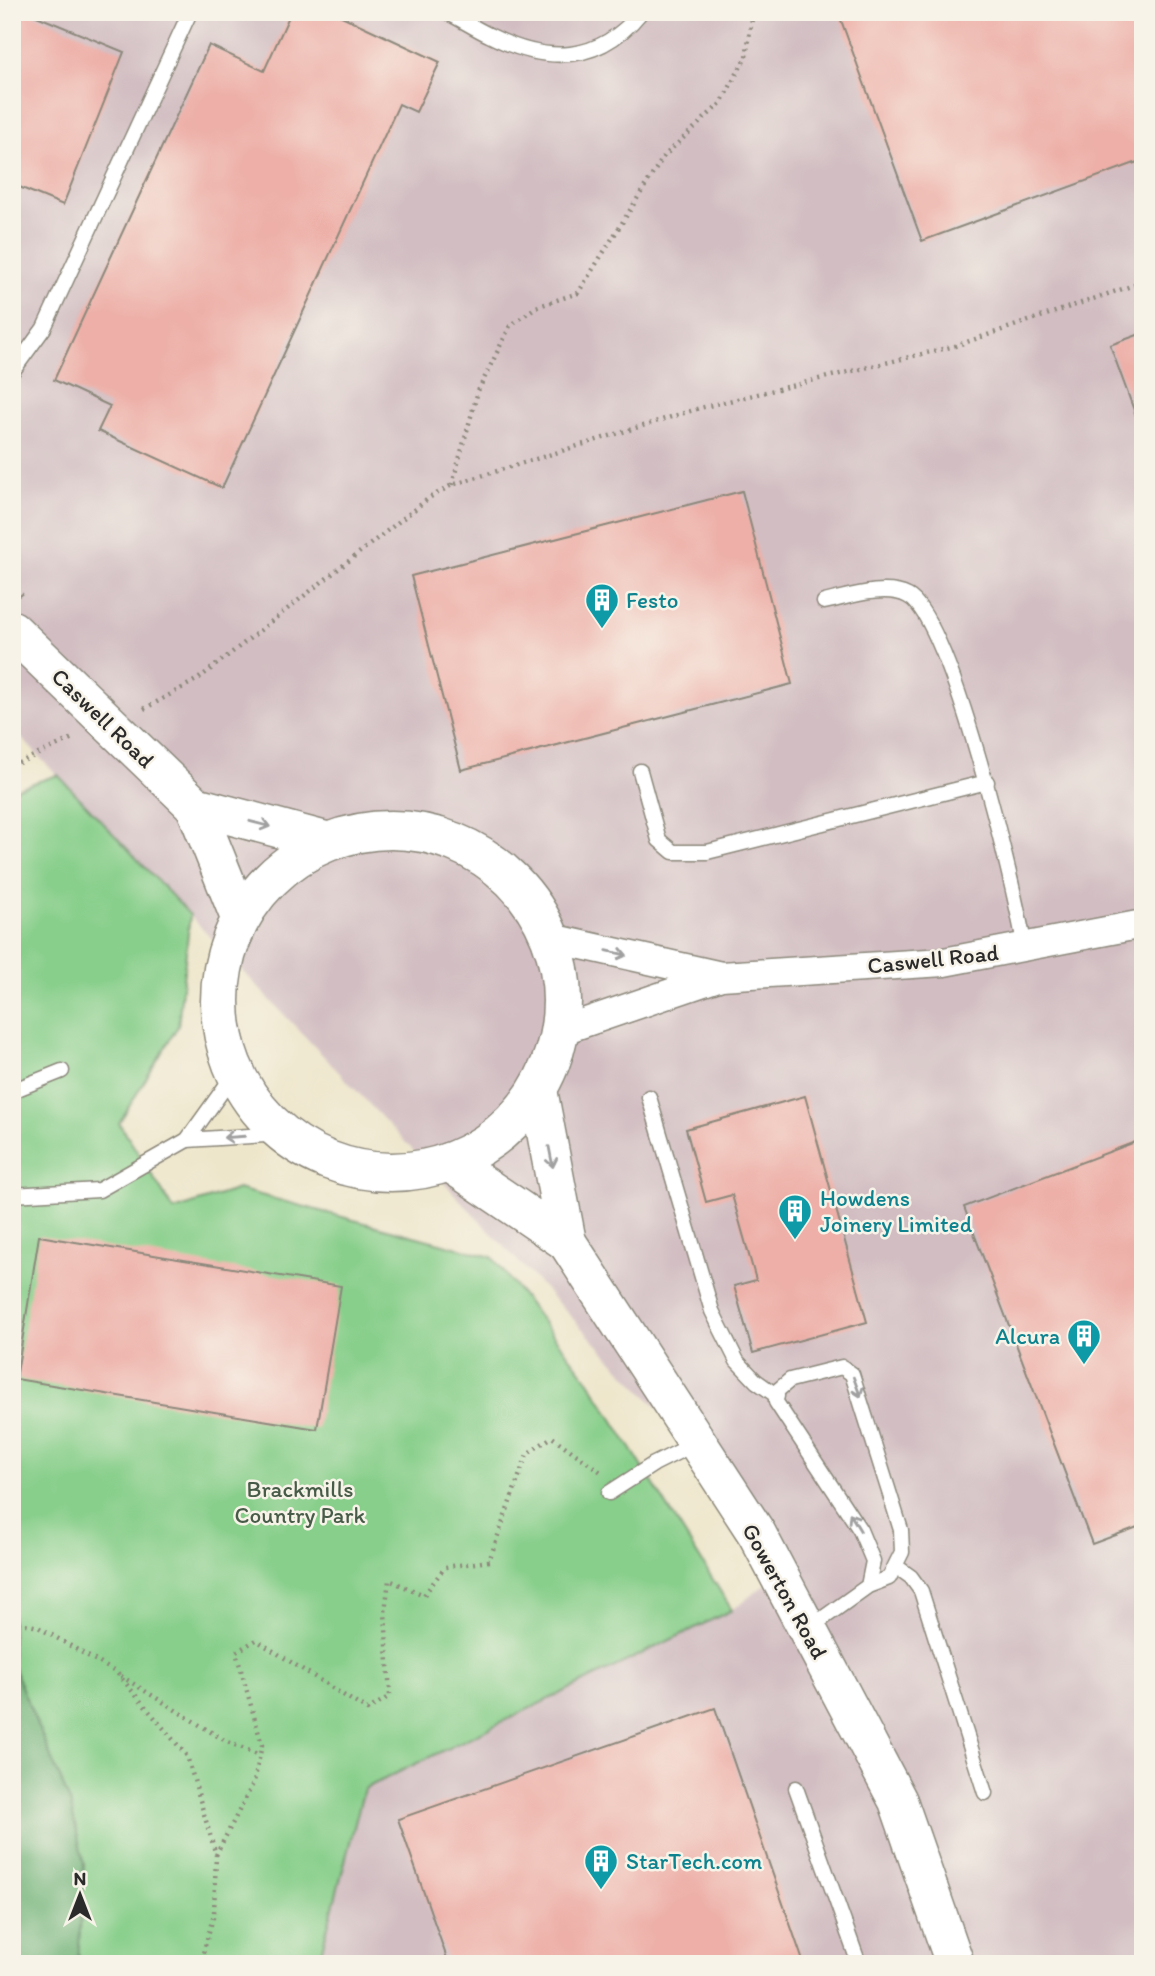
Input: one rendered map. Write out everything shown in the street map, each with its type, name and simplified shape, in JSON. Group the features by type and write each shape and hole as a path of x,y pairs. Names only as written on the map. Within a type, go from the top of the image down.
{"street":[{"name":"Caswell Road","path":"12,630 195,806 240,918"},
{"name":"Caswell Road","path":"195,806 326,842"},
{"path":"379,829 433,834 483,856 524,891 551,938 562,984 560,1031 552,1062 538,1090 499,1134 449,1162 391,1172 333,1163 282,1134 255,1106 234,1073 220,1021 222,968 240,918 276,872 326,842 379,829"},
{"name":"Caswell Road","path":"560,1031 721,976 944,962 1025,949 1143,924"},
{"name":"Caswell Road","path":"551,938 721,976"},
{"name":"Gowerton Road","path":"538,1090 568,1242 757,1534 898,1801 955,1964"},
{"name":"Gowerton Road","path":"449,1162 568,1242"}],"lane":[{"path":"12,372 44,328 190,12"},
{"path":"446,12 490,36 541,54 574,55 598,49 626,30 641,12"},
{"path":"824,602 886,591 908,596 925,611 987,782 1017,903 1025,949"},
{"path":"640,771 659,840 673,852 707,852 987,782"},
{"path":"12,1091 62,1071"},
{"path":"12,1195 99,1190 187,1140 234,1073"},
{"path":"649,1097 712,1311 737,1361 777,1396"},
{"path":"187,1140 282,1134"},
{"path":"807,1629 868,1586 889,1577 897,1567 902,1552 901,1530 852,1374 842,1367 790,1380 777,1391 776,1402 860,1530 873,1561 868,1586"},
{"path":"614,1490 654,1464 697,1443"},
{"path":"897,1567 911,1577 921,1591 985,1793"},
{"path":"796,1788 859,1964"}],"path":[{"path":"452,485 478,391 510,326 536,307 579,293 664,156 721,103 746,57 753,12"},
{"path":"136,713 198,679 429,498 452,485 700,408 955,346 1143,282"},
{"path":"12,766 34,756"},
{"path":"216,1855 254,1782 262,1745 236,1652 256,1640 367,1710 390,1696 384,1612 389,1580 424,1595 445,1567 489,1561 527,1454 552,1437 614,1490"},
{"path":"12,1621 38,1627 226,1742 260,1755"},
{"path":"117,1673 187,1756 216,1855 214,1914 200,1964"}],"shaded area":[{"path":"12,12 1143,12 1143,1964 318,1964 364,1789 732,1610 800,1558 12,728"}],"green space":[{"name":"Brackmills Country Park","path":"58,775 190,915 178,1026 119,1123 174,1210 238,1189 492,1257 589,1381 732,1610 364,1789 318,1964 12,1964 12,790"},
{"path":"12,1665 70,1802 84,1864 78,1964 12,1964"}],"building":[{"path":"12,12 27,12 124,52 63,205 12,184"},
{"path":"291,12 333,12 440,62 416,112 399,104 222,488 98,431 110,406 54,380 209,45 264,71"},
{"path":"838,12 1143,12 1143,160 922,241"},
{"path":"1143,333 1143,432 1142,432 1110,345"},
{"name":"Festo","path":"742,491 792,684 461,770 411,576"},
{"name":"Howdens Joinery Limited","path":"805,1096 867,1322 753,1353 734,1286 756,1280 732,1195 706,1202 686,1129"},
{"name":"Alcura","path":"1143,1139 1143,1525 1092,1544 964,1207"},
{"path":"39,1236 341,1286 317,1429 16,1379"},
{"name":"StarTech.com","path":"715,1708 804,1964 449,1964 398,1819"}],"place":[{"name":"Festo","path":"602,630"},
{"name":"Howdens Joinery Limited","path":"795,1241"},
{"name":"Alcura","path":"1084,1366"},
{"name":"StarTech.com","path":"601,1891"}]}
